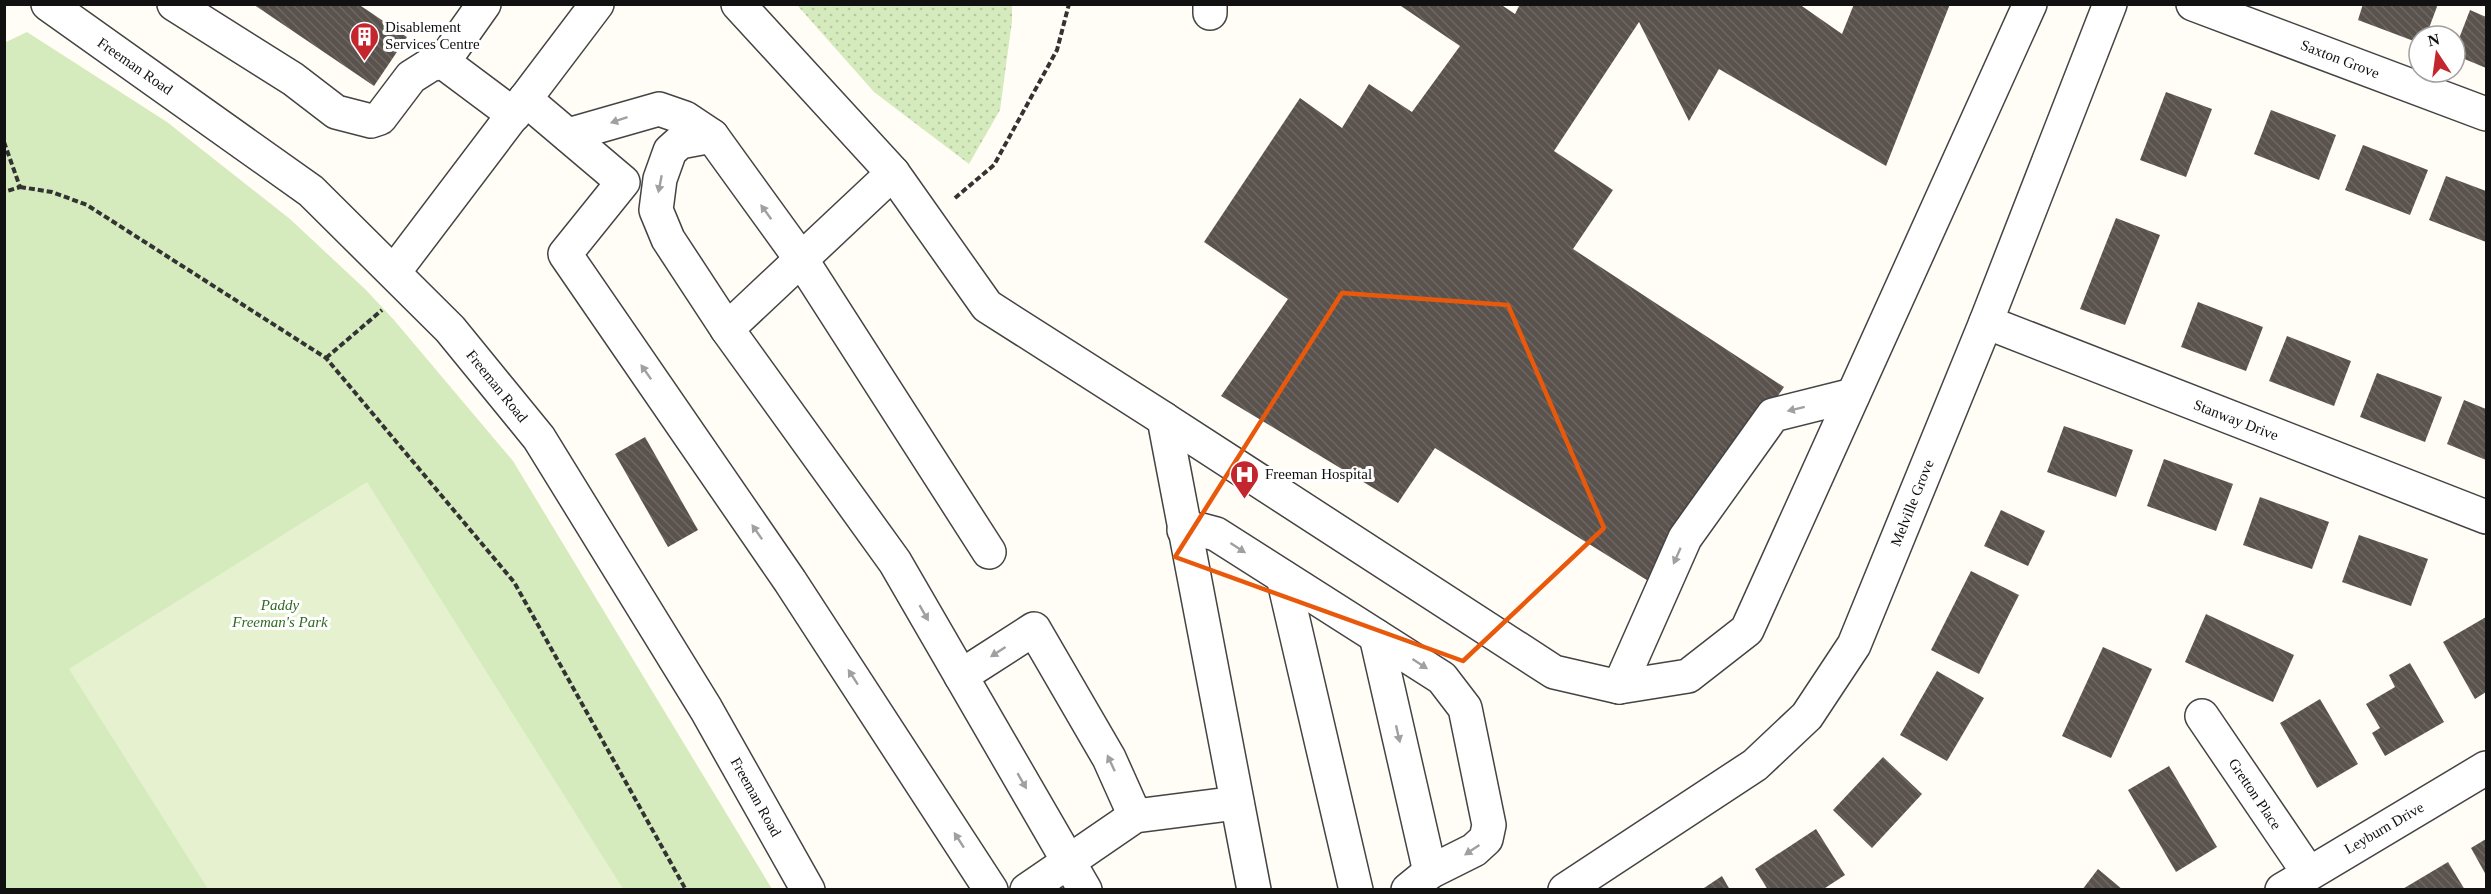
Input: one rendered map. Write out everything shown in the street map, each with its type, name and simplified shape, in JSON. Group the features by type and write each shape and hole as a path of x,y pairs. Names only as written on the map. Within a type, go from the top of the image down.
{"street":[{"name":"Freeman Road","path":"48,4 311,191 450,329 539,438 706,709 808,890"},
{"path":"174,4 292,79 336,112 371,122 380,118 411,77 430,65 443,62 484,4"},
{"path":"394,272 597,4"},
{"path":"738,4 893,173 987,306 1554,672 1619,687 1688,676 1747,630 2030,4"},
{"name":"Melville Grove","path":"1565,890 1755,765 1807,716 1854,645 1986,322 2110,4"},
{"name":"Saxton Grove","path":"2193,4 2487,114"},
{"path":"443,62 568,135 623,182 565,254 790,580 991,890"},
{"path":"568,135 659,109 685,118 712,136 801,259 989,552"},
{"path":"712,136 680,142 670,151 660,179 656,210 668,238 727,329 895,562 1077,876"},
{"path":"727,329 893,173"},
{"name":"Stanway Drive","path":"1986,322 2487,517"},
{"path":"1619,687 1685,538 1773,415 1853,394"},
{"path":"1164,419 1254,890"},
{"path":"1184,530 1201,530 1216,534 1442,678 1465,708 1489,825 1486,839 1474,850 1419,881 1376,636"},
{"path":"1282,577 1356,890"},
{"path":"961,676 1034,629 1110,758 1135,816"},
{"name":"Gretton Place","path":"2202,716 2295,881"},
{"name":"Leyburn Drive","path":"2295,881 2487,768"},
{"path":"1027,890 1077,876 1135,816 1237,803"}],"path":[{"path":"927,222 994,165 1057,50 1069,4"},
{"path":"4,142 20,187"},
{"path":"4,192 20,187 52,192 87,205 326,358 514,582 686,890"},
{"path":"326,358 383,309"}],"highlighted area":[{"path":"1342,293 1508,305 1604,528 1463,661 1175,557"}],"green space":[{"path":"797,5 1012,5 1012,21 1000,110 969,164 874,92"},
{"name":"Paddy Freeman's Park","path":"27,32 167,122 290,219 366,290 394,320 513,461 772,889 5,890 4,43"},
{"path":"367,482 623,889 208,889 69,669"}],"building":[{"name":"Disablement Services Centre","path":"253,4 358,4 407,37 374,86"},
{"path":"1398,4 1500,4 1515,14 1520,4 1799,4 1842,34 1854,4 1950,4 1886,166 1719,69 1689,121 1639,22 1554,151 1613,190 1573,249 1784,387 1650,582 1435,448 1398,503 1221,396 1288,299 1204,242 1300,98 1342,128 1369,84 1412,112 1460,46"},
{"path":"2363,4 2438,4 2430,24 2407,24 2407,38 2358,20"},
{"path":"2470,10 2486,17 2486,68 2467,60 2467,24 2465,24"},
{"path":"2166,92 2212,109 2186,177 2140,160"},
{"path":"2271,110 2336,135 2319,180 2254,154"},
{"path":"2363,145 2428,170 2410,215 2345,190"},
{"path":"2446,176 2486,191 2486,242 2429,220"},
{"path":"2116,218 2160,235 2125,325 2080,309"},
{"path":"2198,302 2263,327 2246,371 2181,347"},
{"path":"2287,336 2351,361 2334,406 2269,381"},
{"path":"2377,373 2442,397 2425,442 2360,417"},
{"path":"2464,400 2486,409 2486,460 2447,444"},
{"path":"2064,426 2133,450 2116,497 2047,472"},
{"path":"645,437 698,530 668,547 615,454"},
{"path":"2164,459 2233,484 2216,531 2147,506"},
{"path":"2260,497 2329,522 2312,569 2243,545"},
{"path":"2001,510 2045,531 2028,566 1984,546"},
{"path":"2359,535 2428,559 2411,606 2342,582"},
{"path":"1971,571 2019,595 1979,674 1931,650"},
{"path":"2206,614 2294,655 2273,702 2185,662"},
{"path":"2486,617 2486,692 2475,699 2443,642"},
{"path":"2103,647 2152,669 2111,758 2062,736"},
{"path":"2410,663 2444,722 2385,756 2372,733 2380,728 2366,704 2395,687 2389,675"},
{"path":"1937,671 1984,698 1947,761 1900,735"},
{"path":"2320,699 2358,764 2317,788 2280,723"},
{"path":"1883,757 1922,794 1872,848 1833,810"},
{"path":"2169,766 2217,847 2176,872 2128,790"},
{"path":"1816,829 1845,875 1822,890 1768,890 1755,869"},
{"path":"2486,839 2486,875 2471,848"},
{"path":"2448,862 2465,890 2401,890"},
{"path":"2098,869 2123,890 2082,890"},
{"path":"1722,876 1730,890 1701,890"}],"place":[{"name":"Disablement Services Centre","path":"364,62"},
{"name":"Freeman Hospital","path":"1244,500"}]}
